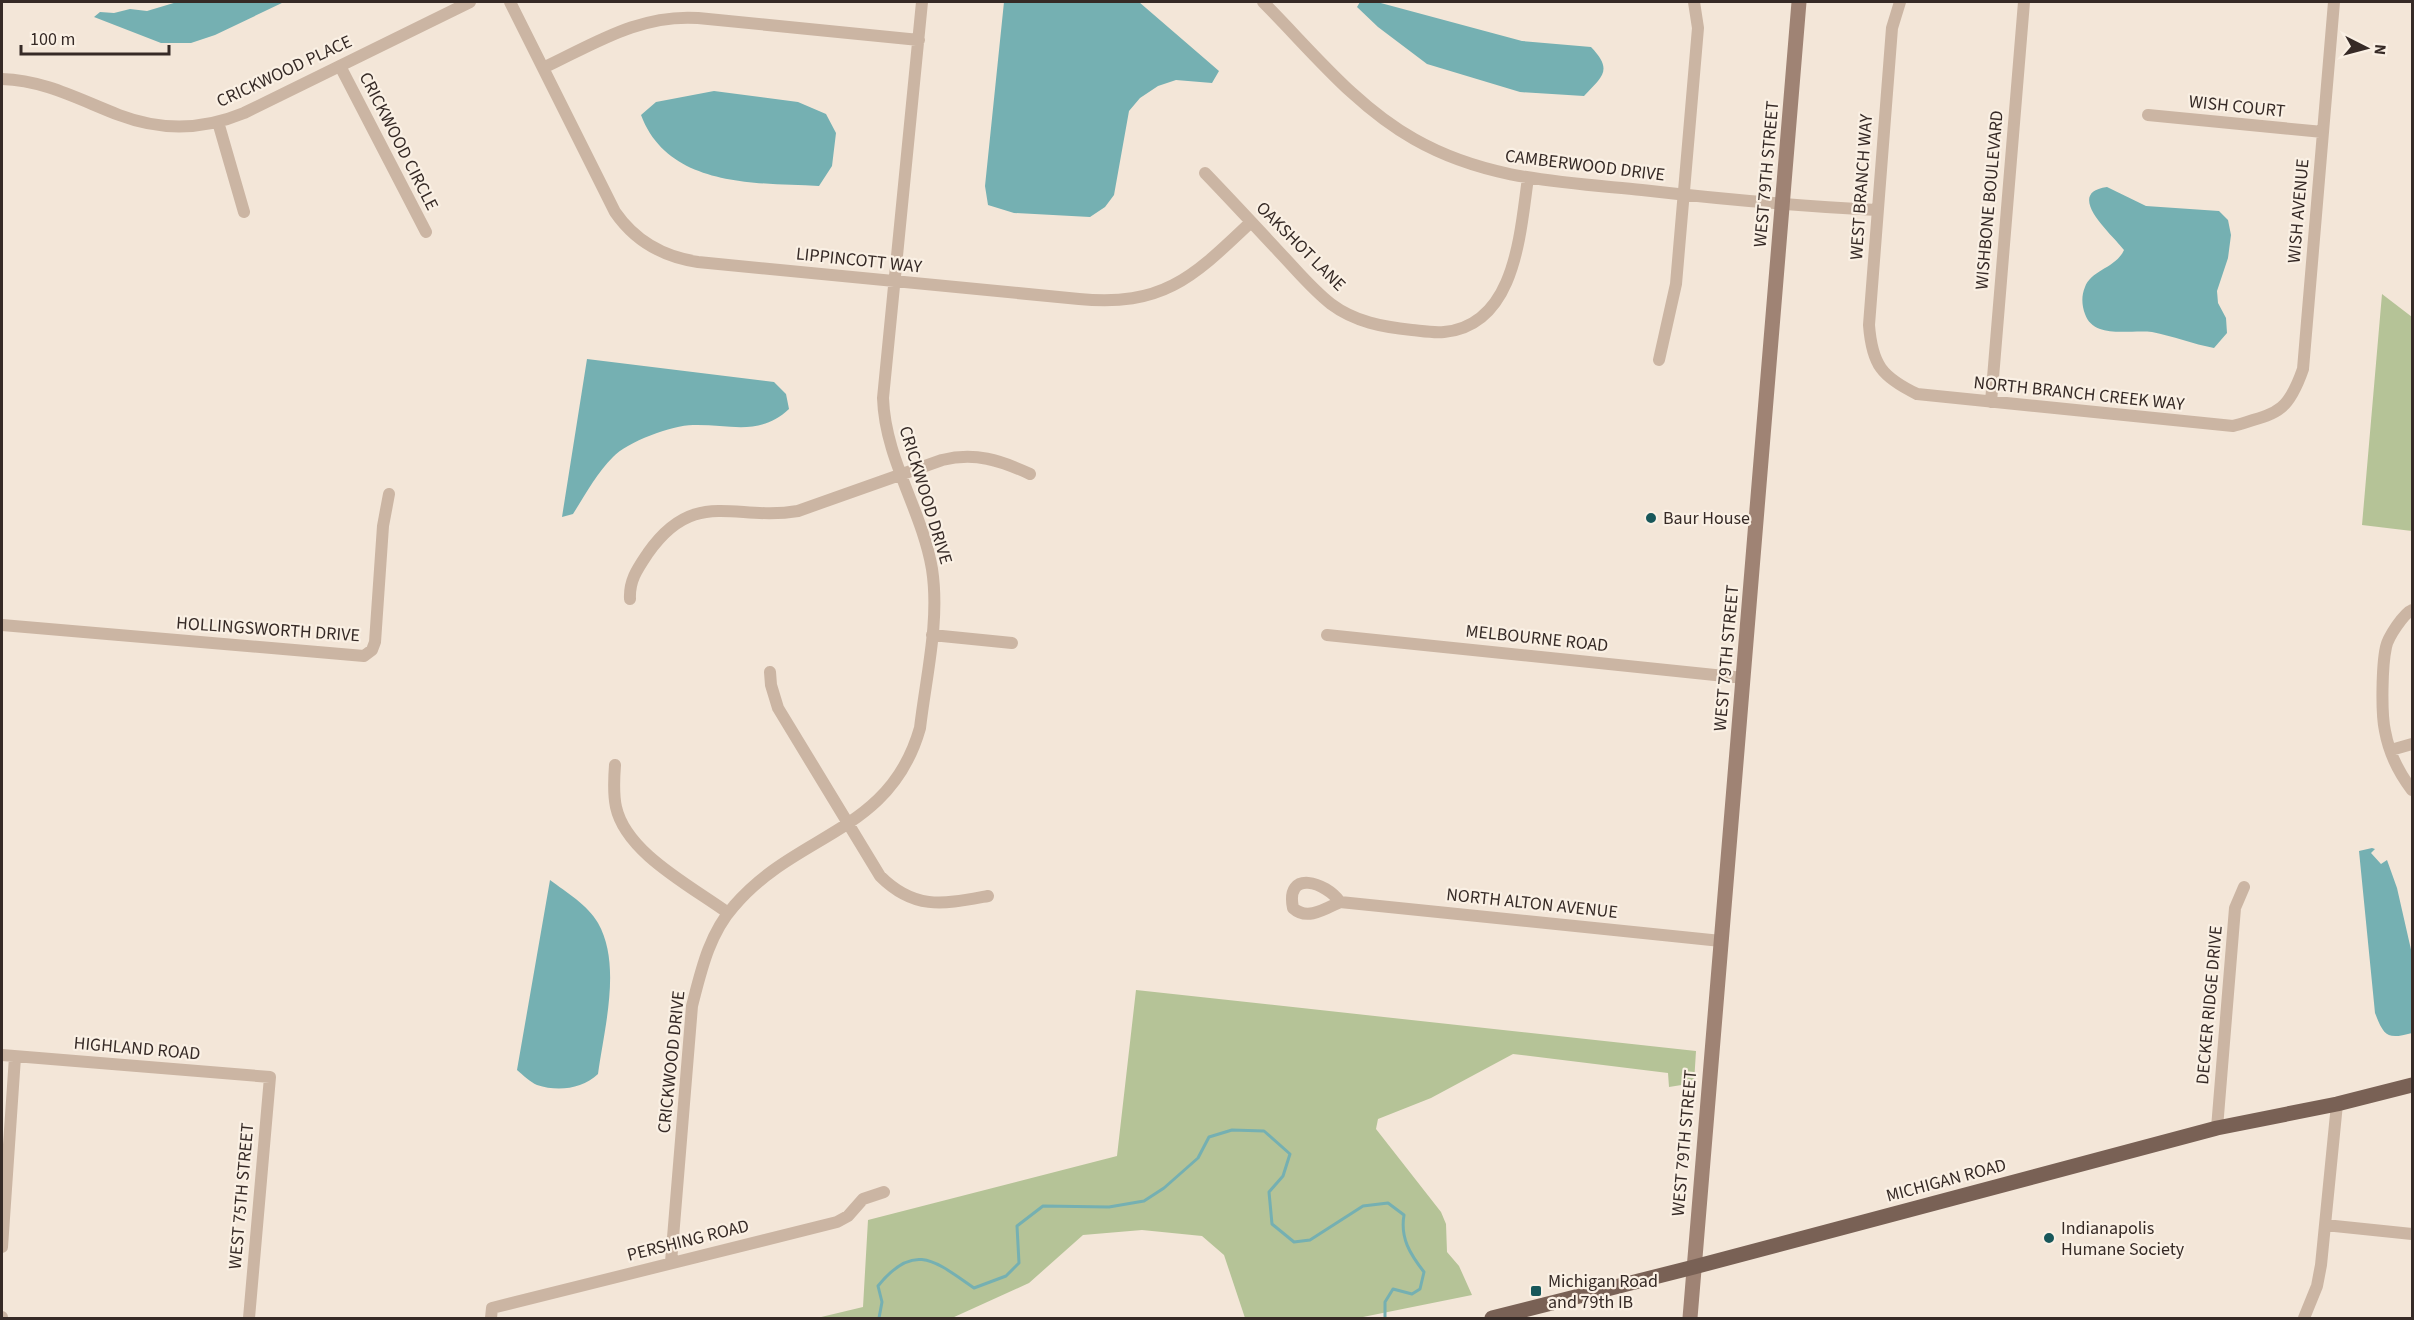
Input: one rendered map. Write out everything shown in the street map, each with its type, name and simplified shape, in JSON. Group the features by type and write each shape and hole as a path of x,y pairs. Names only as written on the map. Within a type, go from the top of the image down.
{"main road":[{"name":"WEST 79TH STREET","path":"1690,1318 1799,2"},
{"name":"MICHIGAN ROAD","path":"1492,1318 1694,1267 2217,1128 2337,1104 2412,1085"}],"street":[{"name":"CRICKWOOD PLACE","path":"2,79 45,85 120,116 150,124 177,127 218,122 244,113 470,2"},
{"name":"LIPPINCOTT WAY","path":"510,2 615,212 636,236 655,249 672,256 698,262 1100,301 1131,299 1162,291 1191,276 1251,222"},
{"name":"CRICKWOOD DRIVE","path":"671,1262 692,1006 705,958 716,932 728,913 743,896 777,866 849,824 872,807 894,784 915,745 922,719 932,635 934,603 932,570 926,546 887,435 883,398 922,2"},
{"name":"CAMBERWOOD DRIVE","path":"1263,2 1359,99 1398,129 1458,160 1528,178 1783,205 1877,210"},
{"path":"1659,360 1676,284 1698,28 1694,2"},
{"name":"WEST BRANCH WAY","path":"1884,374 1872,351 1869,325 1892,28 1900,2"},
{"name":"WISHBONE BOULEVARD","path":"1991,402 2024,2"},
{"path":"2329,2 2334,2"},
{"name":"WISH AVENUE","path":"2275,414 2295,394 2303,369 2334,2"},
{"path":"543,69 637,24 670,18 693,18 919,40"},
{"name":"CRICKWOOD CIRCLE","path":"340,66 426,232"},
{"name":"WISH COURT","path":"2148,115 2323,132"},
{"path":"218,122 244,212"},
{"name":"OAKSHOT LANE","path":"1205,173 1315,290 1343,312 1382,326 1446,332 1464,327 1480,318 1491,308 1506,284 1518,248 1528,178"},
{"name":"NORTH BRANCH CREEK WAY","path":"1884,374 1893,383 1917,394 1991,402 2233,426 2275,414"},
{"path":"630,599 631,582 637,567 658,540 683,520 715,510 773,514 798,511 942,460 966,456 997,460 1030,474"},
{"name":"HOLLINGSWORTH DRIVE","path":"2,625 364,656 372,650 375,642 383,526 389,494"},
{"path":"2412,610 2406,612 2386,645 2383,689 2384,731 2398,771 2412,790"},
{"path":"932,635 1012,643"},
{"name":"MELBOURNE ROAD","path":"1327,635 1744,678"},
{"path":"770,672 772,694 778,708 880,876 891,887 906,896 924,902 944,904 988,896"},
{"path":"2391,750 2412,744"},
{"path":"615,765 615,805 627,835 646,855 728,913"},
{"name":"DECKER RIDGE DRIVE","path":"2217,1128 2235,908 2244,887"},
{"name":"NORTH ALTON AVENUE","path":"1340,902 1721,941"},
{"name":"HIGHLAND ROAD","path":"2,1055 270,1077"},
{"path":"2,1247 15,1057"},
{"name":"WEST 75TH STREET","path":"249,1318 270,1077"},
{"path":"2304,1318 2317,1286 2337,1104"},
{"name":"PERSHING ROAD","path":"492,1313 671,1262 837,1222 848,1216 863,1199 884,1192"},
{"path":"2325,1225 2412,1234"}],"green space":[{"path":"2382,294 2412,317 2412,531 2362,525"},
{"path":"1136,990 1696,1051 1694,1083 1669,1087 1668,1073 1513,1054 1431,1098 1378,1119 1376,1129 1441,1212 1446,1224 1447,1252 1459,1266 1472,1295 1358,1318 1245,1318 1224,1255 1202,1236 1142,1230 1083,1235 1029,1283 952,1318 817,1318 863,1307 868,1220 1117,1156"}],"water":[{"path":"177,2 284,2 215,35 191,43 161,43 94,17 100,12 114,13 130,9 147,11"},
{"path":"1004,2 1139,2 1219,71 1212,83 1176,80 1158,86 1140,98 1129,111 1114,195 1105,207 1090,217 1014,213 988,205 985,186"},
{"path":"1360,2 1377,2 1522,41 1591,47 1602,62 1603,73 1584,96 1520,92 1427,64 1378,27 1357,7"},
{"path":"714,91 798,102 826,114 836,133 832,166 819,186 768,184 716,176 692,168 671,156 654,139 641,115 656,102"},
{"path":"2107,187 2146,206 2219,211 2228,220 2231,235 2228,258 2217,291 2218,303 2226,318 2227,333 2214,348 2152,332 2114,332 2096,327 2090,322 2083,304 2085,287 2092,277 2115,261 2124,250 2095,216 2090,206 2089,198 2094,191"},
{"path":"587,359 774,382 786,394 789,409 778,418 755,426 684,426 639,440 620,451 607,463 573,514 562,517"},
{"path":"2375,849 2371,853 2381,864 2387,860 2397,888 2412,954 2412,1033 2404,1035 2392,1036 2384,1031 2375,1013 2359,851"},
{"path":"550,880 570,894 594,916 605,940 610,977 607,1018 598,1074 585,1083 561,1089 537,1085 517,1070"}],"waterway":[{"path":"879,1318 882,1302 878,1286 891,1272 903,1264 914,1260 925,1260 948,1270 974,1288 1006,1276 1019,1263 1017,1226 1043,1206 1109,1207 1144,1201 1164,1188 1198,1158 1209,1137 1232,1130 1264,1131 1290,1154 1283,1176 1269,1192 1272,1224 1294,1242 1310,1240 1363,1206 1388,1203 1404,1215 1403,1231 1407,1245 1424,1272 1420,1289 1412,1294 1393,1289 1385,1302 1385,1318"}],"place":[{"name":"Baur House","path":"1651,518"},
{"name":"Indianapolis Humane Society","path":"2049,1238"},
{"name":"Michigan Road and 79th IB","path":"1536,1291"}]}
